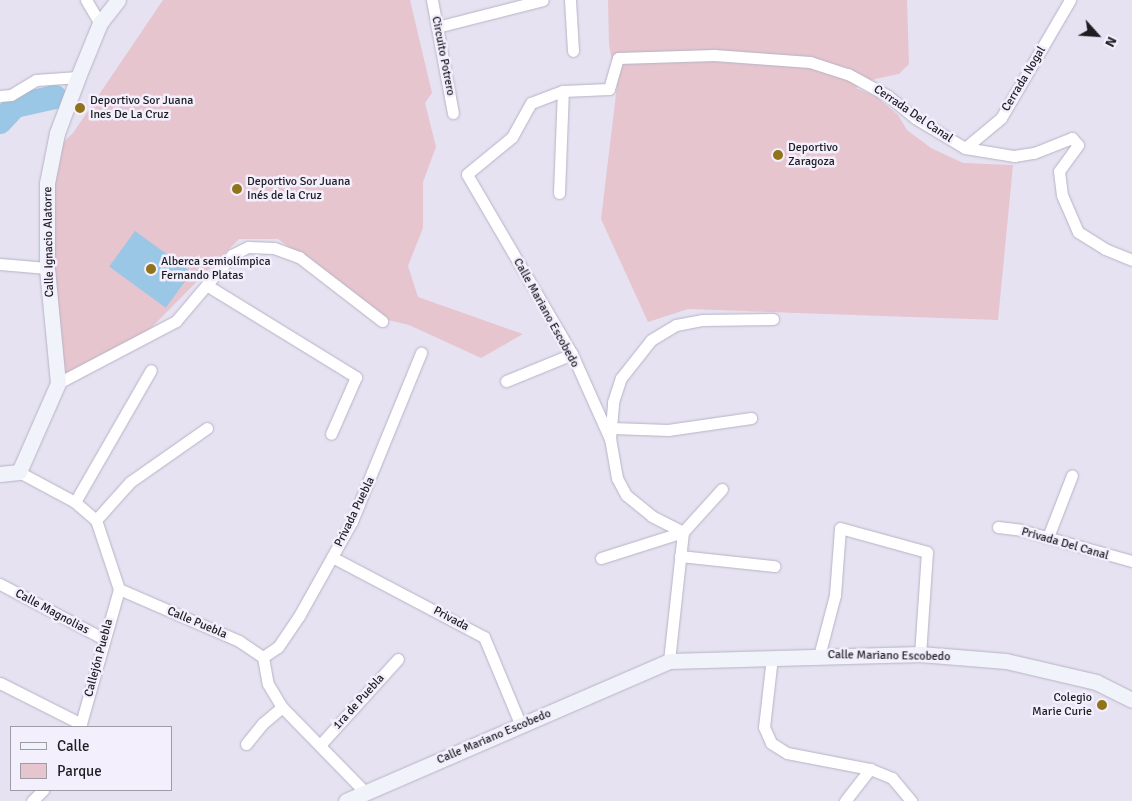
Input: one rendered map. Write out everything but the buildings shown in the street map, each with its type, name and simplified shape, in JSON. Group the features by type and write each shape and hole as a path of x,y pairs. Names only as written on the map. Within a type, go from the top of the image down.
{"street":[{"path":"86,0 100,23"},
{"name":"Calle Ignacio Alatorre","path":"19,472 58,383 47,268 47,183 57,133 100,23 118,0"},
{"name":"Circuito Potrero","path":"432,0 454,113"},
{"path":"437,27 543,0"},
{"path":"570,0 573,51"},
{"name":"Cerrada Nogal","path":"965,148 1001,118 1070,0"},
{"name":"Cerrada Del Canal","path":"609,89 618,58 714,55 810,62 848,74 888,96 921,122 965,148 1014,156 1034,153 1072,138 1078,145 1059,171 1062,195 1078,232 1105,249 1132,260"},
{"path":"0,96 11,95 36,80 78,77"},
{"name":"Calle Mariano Escobedo","path":"609,89 563,91 531,103 512,137 467,174 572,354 611,433 612,460 626,495 652,516 683,532"},
{"path":"559,194 563,91"},
{"path":"58,383 176,321 208,286 232,255 248,247 274,248 299,257 382,320"},
{"path":"0,264 47,268"},
{"path":"208,286 356,377 331,434"},
{"path":"750,418 668,430 611,433 613,402 621,378 656,336 676,325 702,320 773,319"},
{"name":"Privada Puebla","path":"263,657 278,647 332,558 373,476 398,404 421,353"},
{"path":"506,381 572,354"},
{"path":"75,502 151,370"},
{"path":"96,520 130,482 207,428"},
{"path":"0,474 19,472 75,502 96,520 118,589"},
{"path":"1048,537 1072,475"},
{"path":"601,558 683,532 722,489"},
{"name":"Privada Del Canal","path":"998,527 1048,537 1132,561"},
{"path":"819,656 835,595 840,528 927,552 920,654"},
{"path":"669,661 683,532"},
{"path":"680,556 774,566"},
{"name":"Privada","path":"332,558 484,637 521,726"},
{"name":"Calle Magnolias","path":"0,584 104,639"},
{"name":"Callejón Puebla","path":"80,726 118,589"},
{"name":"Calle Puebla","path":"118,589 239,641 263,657"},
{"name":"Calle Mariano Escobedo","path":"346,801 669,661 920,654 1006,661 1096,682 1130,695"},
{"path":"263,657 268,684 282,707 366,793"},
{"path":"772,657 764,727 770,743 787,752 870,769 892,778 912,801"},
{"name":"1ra de Puebla","path":"320,745 398,659"},
{"path":"0,683 80,726"},
{"path":"246,744 262,724 282,707"},
{"path":"845,801 870,769"},
{"path":"32,801 42,791"}],"green space":[{"name":"Deportivo Sor Juana Inés de la Cruz","path":"163,0 410,0 432,93 425,103 436,147 423,182 423,228 408,266 418,297 523,334 481,358 409,325 384,319 278,239 239,239 149,330 60,379 50,196 59,146 73,133"},
{"name":"Deportivo Zaragoza","path":"608,0 907,0 909,64 899,74 875,79 856,88 877,97 898,115 907,130 931,148 963,163 1013,165 998,320 688,309 648,322 601,219 617,86 609,45"}],"water":[{"name":"Alberca semiolímpica Fernando Platas","path":"135,231 192,272 166,308 109,267"}],"waterway":[{"path":"0,122 15,106 55,97"}],"place":[{"name":"Deportivo Sor Juana Ines De La Cruz","path":"80,108"},
{"name":"Deportivo Zaragoza","path":"778,155"},
{"name":"Deportivo Sor Juana Inés de la Cruz","path":"237,189"},
{"name":"Alberca semiolímpica Fernando Platas","path":"151,269"},
{"name":"Colegio Marie Curie","path":"1102,705"}]}
